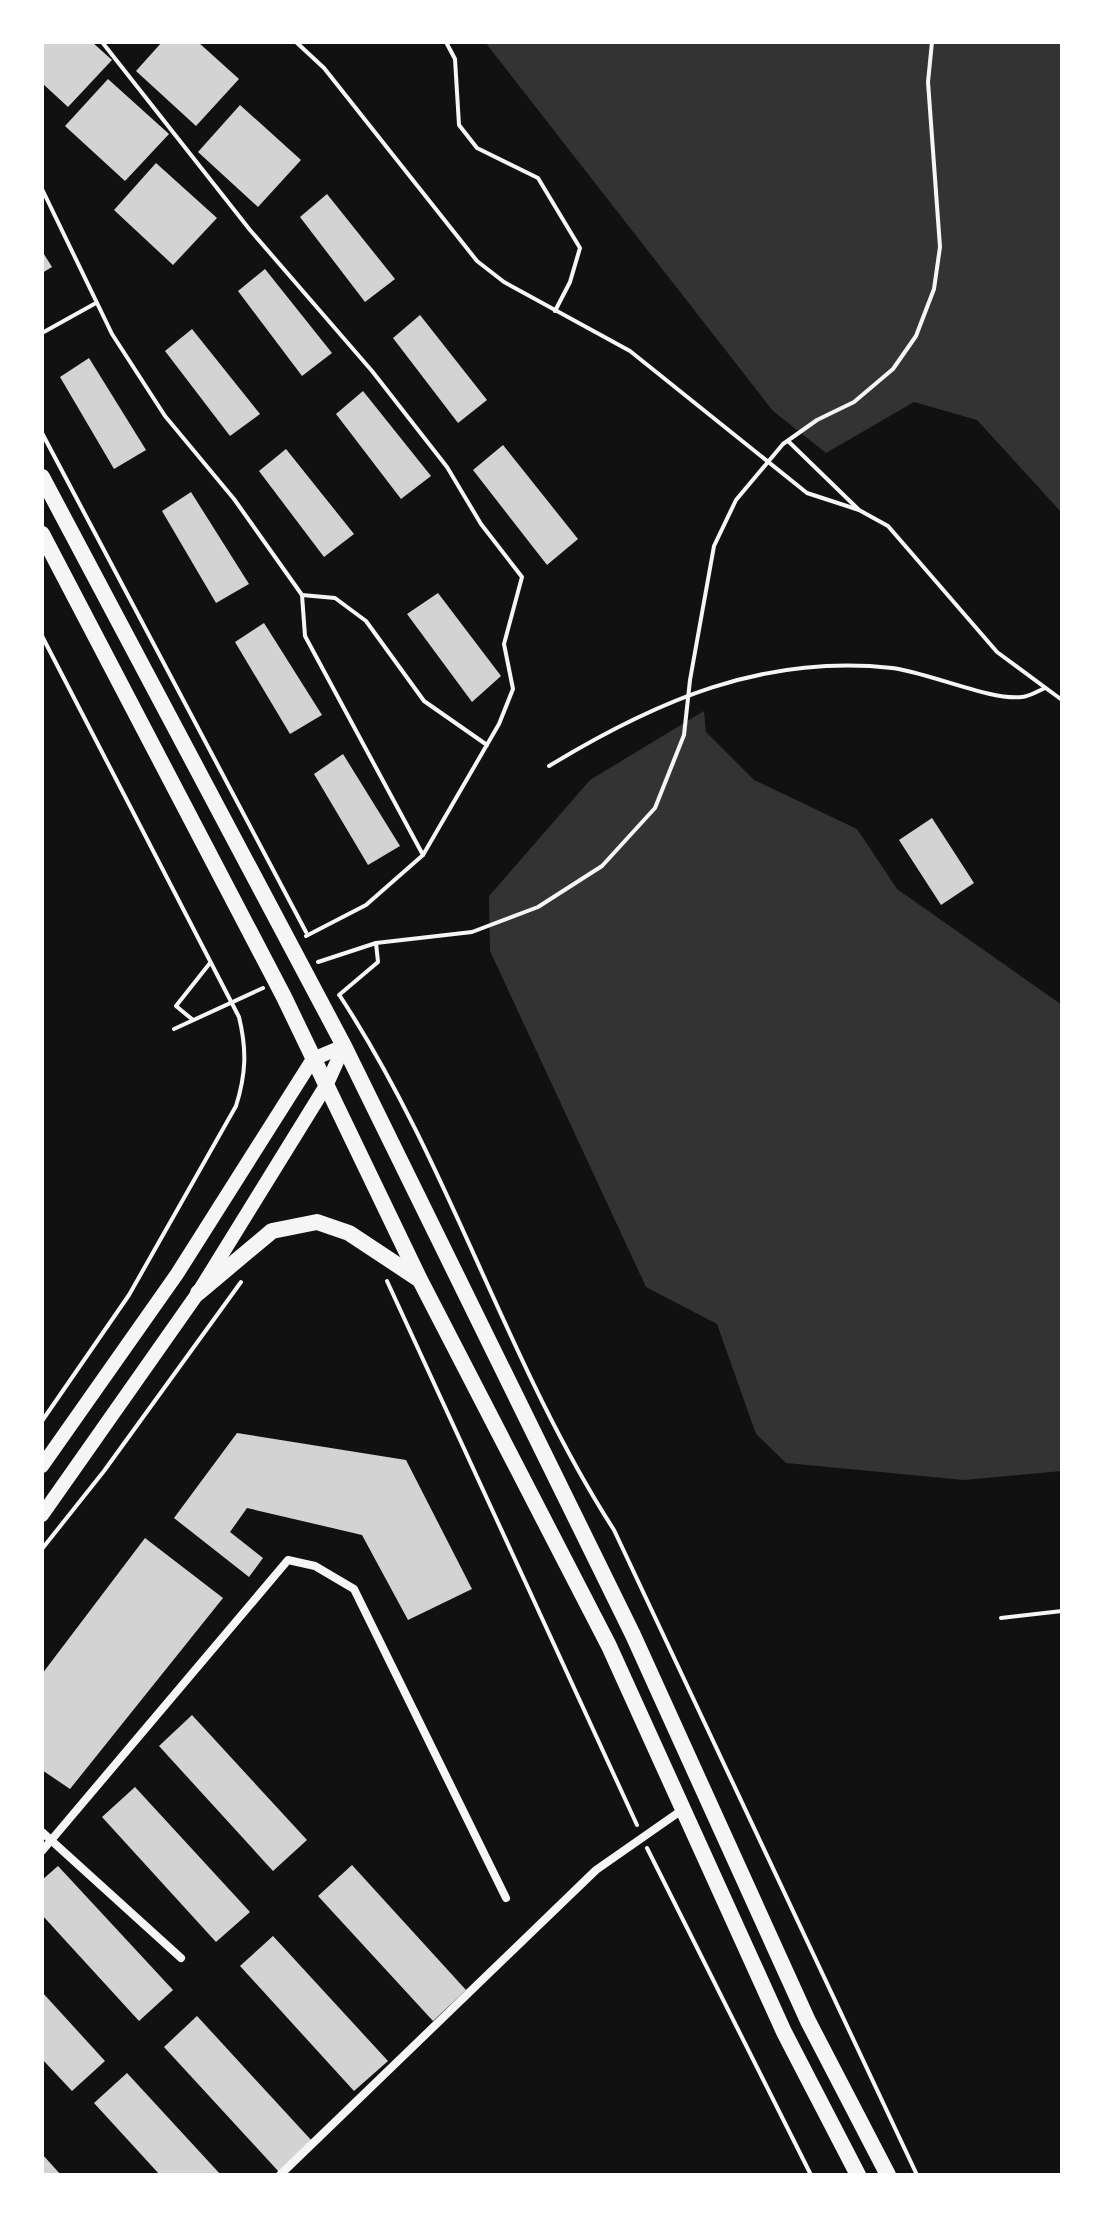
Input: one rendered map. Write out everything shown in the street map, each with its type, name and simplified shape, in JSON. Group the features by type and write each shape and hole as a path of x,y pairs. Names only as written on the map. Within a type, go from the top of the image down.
{"main road":[{"path":"42,477 344,1046 633,1635 808,2021 888,2175"},
{"path":"42,534 327,1084 420,1280 609,1646 784,2032 858,2175"},
{"path":"198,1293 272,1231 317,1222 349,1233 420,1280"}],"street":[{"path":"42,1466 177,1274 313,1059 344,1046"},
{"path":"42,1515 198,1293 327,1084 344,1046"},
{"path":"42,1851 288,1560 315,1566 354,1589 506,1898"},
{"path":"280,2175 596,1870 683,1809"},
{"path":"42,1832 181,1958"}],"path":[{"path":"102,42 250,230 372,371 447,467 481,524 522,577 504,644 513,689 487,745 423,855 366,905 289,945"},
{"path":"296,42 324,68 477,261 504,282 630,351 807,493 859,510 888,526 997,652 1062,700"},
{"path":"446,42 455,59 459,125 477,148 538,178 580,248 570,282 555,311"},
{"path":"319,961 376,943 421,935 472,932 538,907 602,866 655,808 684,735 690,680 714,546 736,500 788,441 817,420 854,402 893,369 916,336 934,289 940,247 928,82 932,42"},
{"path":"42,189 96,303 165,416 234,499 302,595 305,636 423,855"},
{"path":"42,333 96,303"},
{"path":"788,441 859,510"},
{"path":"302,595 335,598 366,621 424,701 487,745"},
{"path":"42,636 239,1017 247,1050 244,1081 236,1106 129,1295 42,1421"},
{"path":"549,766 673,698 750,677 832,665 895,669 1022,697 1045,688"},
{"path":"339,995 378,962 376,943"},
{"path":"193,1020 176,1006 211,963"},
{"path":"174,1029 224,1006"},
{"path":"383,1271 642,1838 811,2175"},
{"path":"42,1549 243,1280"},
{"path":"1001,1618 1062,1611"}],"shaded area":[{"path":"485,42 1062,42 1062,513 977,420 914,402 826,453 773,411"},
{"path":"704,711 706,732 754,780 857,829 897,889 1062,1005 1062,1471 964,1480 786,1463 756,1434 717,1324 646,1287 490,951 489,896 590,780"}],"building":[{"path":"42,42 92,42 112,60 68,107 42,83"},
{"path":"162,42 198,42 239,79 196,126 136,71"},
{"path":"108,79 169,134 125,181 65,126"},
{"path":"240,105 301,160 258,207 198,152"},
{"path":"156,163 217,218 173,265 114,210"},
{"path":"327,194 395,279 365,302 300,217"},
{"path":"42,251 52,267 42,273"},
{"path":"265,269 332,353 302,376 238,291"},
{"path":"420,315 487,400 458,423 393,338"},
{"path":"192,329 260,414 230,436 165,351"},
{"path":"89,358 146,450 114,469 60,377"},
{"path":"363,391 431,476 401,499 336,414"},
{"path":"503,445 578,539 547,565 473,470"},
{"path":"286,449 354,534 324,557 259,471"},
{"path":"191,492 249,584 216,603 162,511"},
{"path":"438,593 501,676 472,702 407,614"},
{"path":"264,623 322,715 290,734 235,642"},
{"path":"343,754 400,846 368,865 314,774"},
{"path":"932,818 974,883 941,905 899,840"},
{"path":"237,1433 406,1460 472,1589 408,1620 362,1535 247,1508 230,1532 263,1558 249,1577 174,1518"},
{"path":"145,1538 223,1598 70,1789 42,1770 42,1674"},
{"path":"192,1715 307,1840 273,1871 159,1746"},
{"path":"135,1787 250,1912 216,1942 102,1817"},
{"path":"352,1865 466,1990 433,2021 318,1896"},
{"path":"58,1866 173,1990 139,2021 42,1915 42,1880"},
{"path":"273,1936 388,2061 354,2091 240,1966"},
{"path":"42,1992 105,2061 72,2091 42,2059"},
{"path":"197,2016 312,2141 279,2172 164,2047"},
{"path":"127,2073 221,2175 160,2175 94,2103"},
{"path":"42,2154 61,2175 42,2175"}]}
